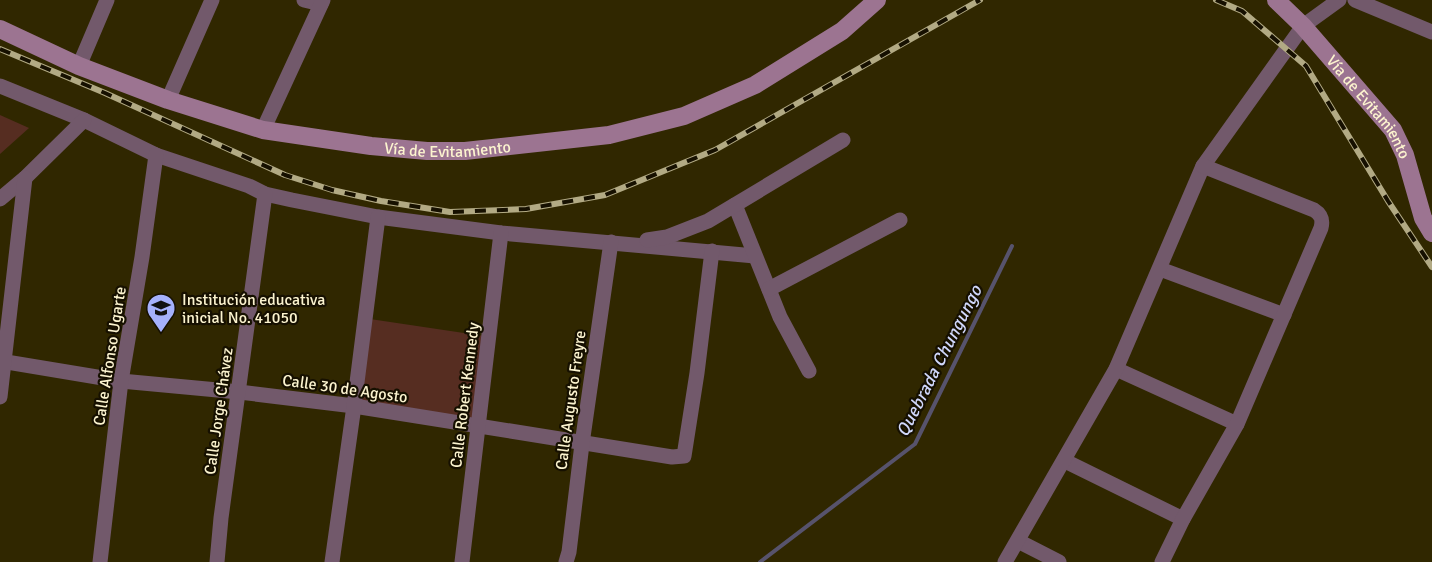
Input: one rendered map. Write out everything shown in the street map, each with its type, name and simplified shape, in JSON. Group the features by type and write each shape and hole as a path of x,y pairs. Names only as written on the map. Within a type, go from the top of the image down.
{"main road":[{"name":"Vía de Evitamiento","path":"0,29 79,66 168,100 263,130 371,146 427,151 465,151 609,135 684,116 756,85 842,31 877,0"},
{"name":"Vía de Evitamiento","path":"1276,0 1299,32 1393,130 1405,155 1423,218 1432,233"}],"street":[{"path":"79,66 107,0"},
{"path":"168,100 212,0"},
{"path":"263,130 322,2 304,0"},
{"path":"1005,562 1116,369 1203,166 1299,32 1339,0"},
{"path":"1355,0 1432,32"},
{"path":"0,86 84,120 156,155 249,186 265,194 378,218 501,233 755,256"},
{"path":"0,199 25,178 84,120"},
{"path":"611,242 667,237 708,221 843,140"},
{"name":"Calle Alfonso Ugarte","path":"100,562 121,381 156,155"},
{"path":"1162,562 1183,519 1237,424 1321,228 1322,216 1314,210 1203,166"},
{"path":"0,397 2,362 25,178"},
{"name":"Calle Jorge Chávez","path":"217,562 265,194"},
{"path":"735,205 792,341 809,371"},
{"path":"332,562 378,218"},
{"path":"769,289 900,220"},
{"name":"Calle Robert Kennedy","path":"462,562 501,233"},
{"name":"Calle Augusto Freyre","path":"566,562 611,242"},
{"name":"Calle 30 de Agosto","path":"2,362 121,381 354,406 582,444 672,457 684,456 712,251"},
{"path":"1160,269 1284,315"},
{"path":"1116,369 1237,424"},
{"path":"1065,461 1183,519"},
{"path":"1018,541 1059,562"}],"shaded area":[{"path":"0,115 29,128 0,154"},
{"path":"370,319 484,336 474,419 357,403"}],"waterway":[{"name":"Quebrada Chungungo","path":"760,562 915,444 1012,246"}],"railway":[{"path":"0,49 105,93 285,175 332,190 381,201 450,212 526,209 605,195 715,150 980,0"},
{"path":"1216,0 1242,11 1306,66 1388,201 1432,267"}],"place":[{"name":"Institución educativa inicial No. 41050","path":"161,334"}]}
